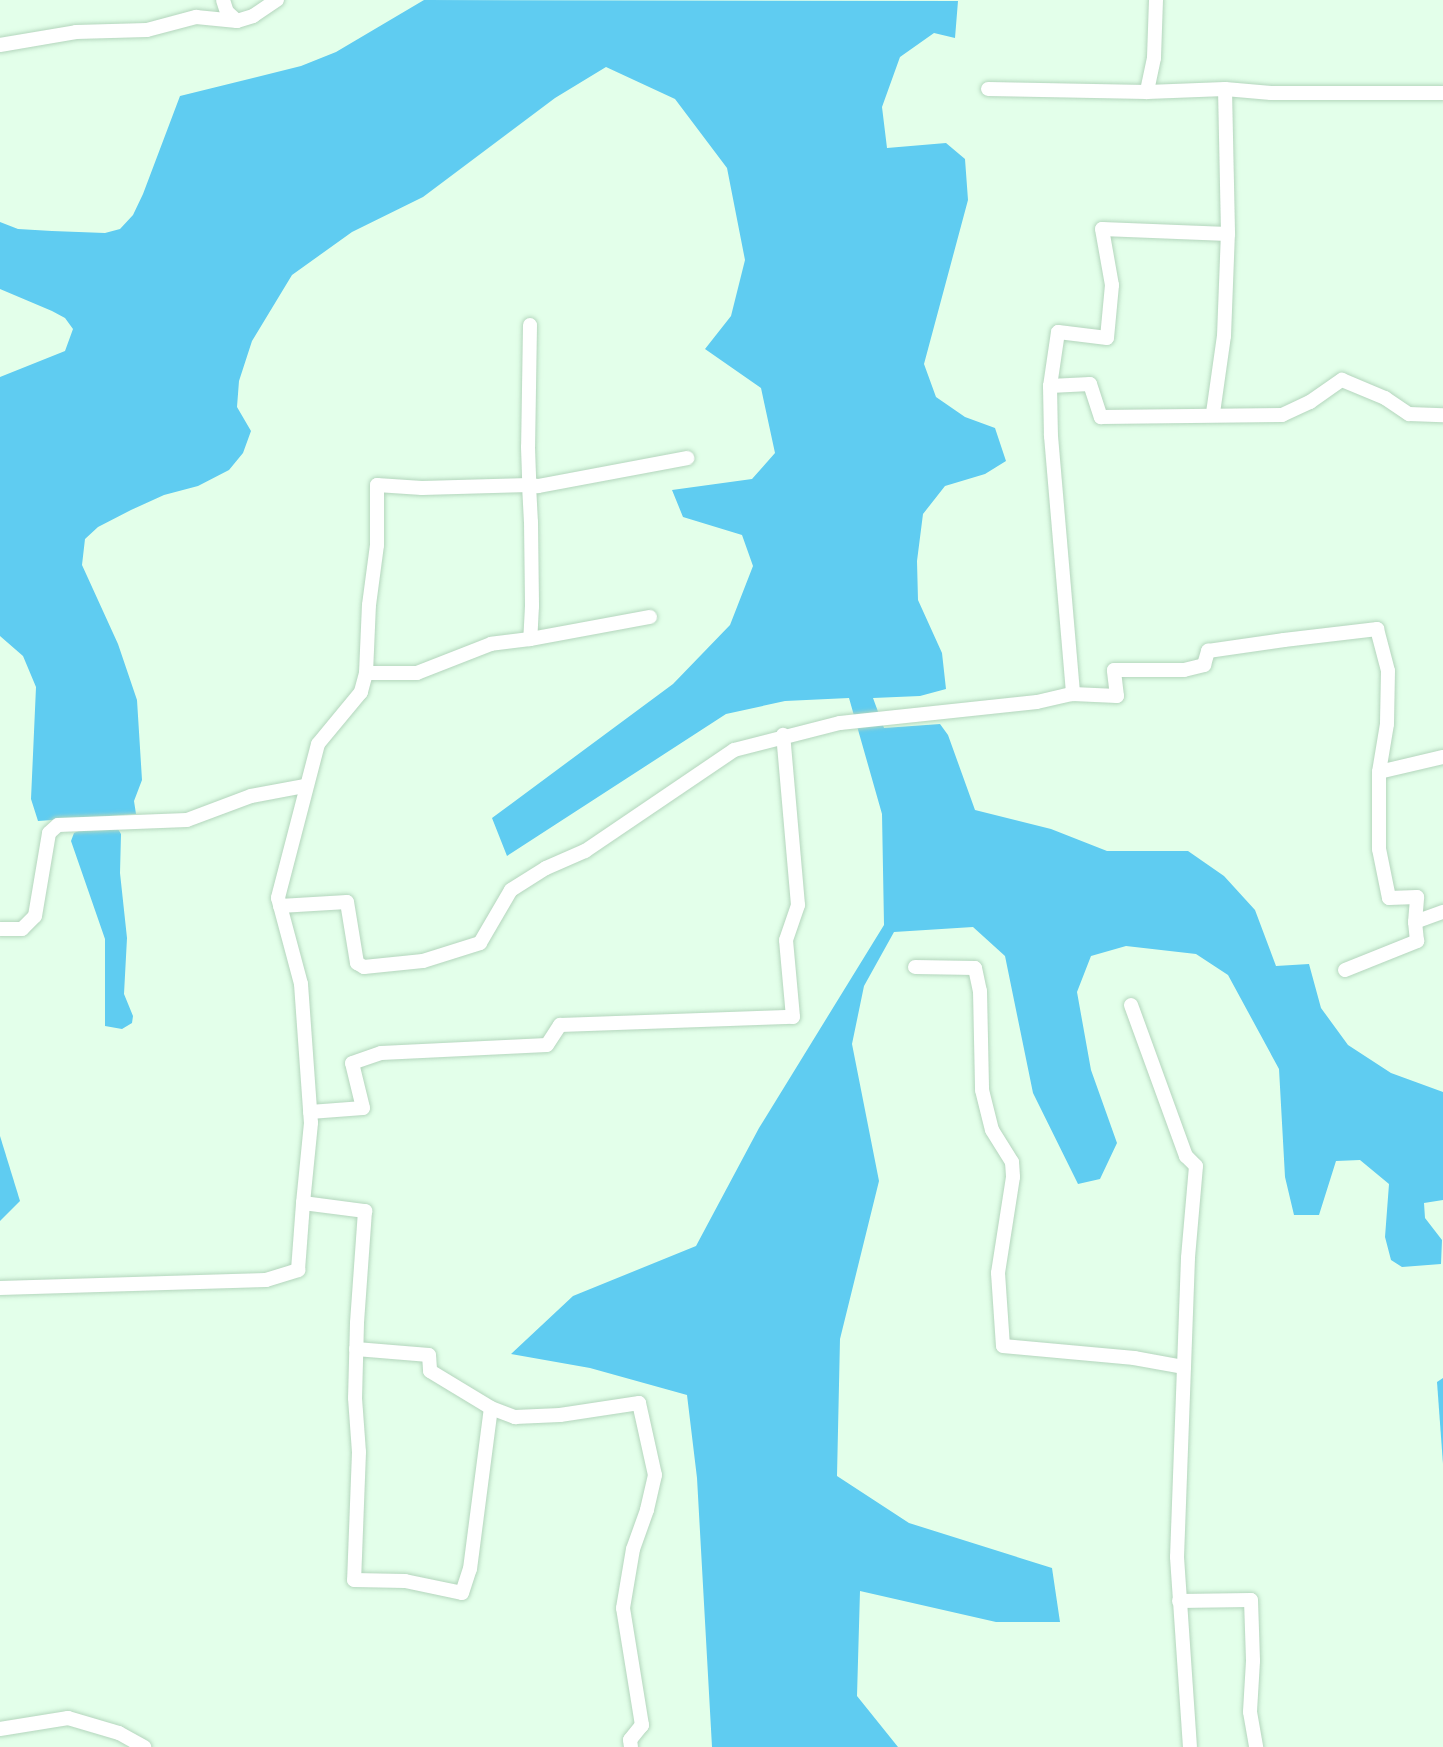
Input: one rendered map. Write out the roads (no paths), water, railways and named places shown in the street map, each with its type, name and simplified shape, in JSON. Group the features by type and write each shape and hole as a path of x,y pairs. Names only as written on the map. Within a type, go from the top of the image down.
{"street":[{"path":"223,0 227,12 237,21"},
{"path":"0,45 76,32 147,30 196,17 237,21 253,16 277,0"},
{"path":"1147,92 1154,58 1156,0"},
{"path":"988,89 1443,93"},
{"path":"1213,413 1224,336 1228,234 1225,89"},
{"path":"1073,694 1051,436 1050,386 1058,332 1107,338 1112,285 1102,229 1228,234"},
{"path":"530,325 530,639"},
{"path":"1050,386 1090,384 1101,417 1213,413 1282,415 1310,402 1342,380 1385,398 1409,414 1443,415"},
{"path":"0,1288 266,1280 298,1270 310,1112 301,984 278,898 318,744 361,692 366,673 369,605 377,545 377,485 529,485 687,458"},
{"path":"366,673 417,673 491,644 650,617"},
{"path":"280,906 347,902 354,957 364,967 423,961 480,943 511,890 546,868 585,851 734,750 783,735 840,723 1037,702 1073,694 1117,696 1114,670 1184,670 1204,665 1208,651 1377,629 1388,671 1387,724 1379,772 1379,849 1389,898 1417,897 1417,941 1345,970"},
{"path":"310,1112 363,1108 352,1063 381,1053 547,1045 560,1025 793,1017 786,940 798,905 783,735"},
{"path":"1379,772 1443,757"},
{"path":"0,929 22,929 35,916 49,833 58,825 187,820 251,796 305,786"},
{"path":"1415,922 1443,912"},
{"path":"915,967 975,968 980,991 982,1090 992,1130 1012,1162 1013,1177 998,1273 1003,1346 1134,1358 1184,1367"},
{"path":"1131,1005 1186,1156 1196,1166 1188,1258 1179,1601 1190,1747"},
{"path":"303,1203 365,1211 356,1349 355,1398 359,1452 354,1580 405,1581 462,1593 470,1569 491,1408"},
{"path":"356,1349 429,1355 430,1371 491,1408 515,1417 560,1415 639,1403 655,1475 633,1549 623,1608 642,1725 630,1740 631,1747"},
{"path":"1179,1601 1251,1600 1253,1661 1250,1712 1256,1747"},
{"path":"0,1729 68,1718 119,1733 144,1747"}],"water":[{"path":"424,0 958,1 955,38 934,33 900,57 882,107 887,148 946,143 965,159 968,200 924,364 936,397 965,417 995,428 1006,461 985,474 945,486 923,514 917,561 918,600 942,653 946,689 920,696 873,698 884,728 940,724 948,735 975,810 1051,829 1107,851 1188,851 1224,876 1255,910 1276,966 1309,964 1321,1008 1348,1045 1391,1073 1443,1092 1443,1200 1424,1203 1425,1218 1442,1240 1441,1264 1402,1267 1391,1260 1385,1237 1389,1184 1360,1160 1336,1161 1319,1215 1294,1215 1285,1177 1279,1069 1228,975 1196,954 1126,946 1091,956 1077,992 1091,1070 1117,1143 1100,1179 1078,1184 1033,1093 1005,956 973,927 894,932 864,986 852,1044 879,1181 840,1339 837,1476 909,1523 1052,1568 1060,1622 996,1622 860,1591 857,1696 898,1747 712,1747 697,1478 687,1395 590,1368 511,1354 573,1296 696,1246 759,1128 884,925 882,814 849,698 785,701 726,714 507,856 492,818 673,684 730,625 753,566 742,535 683,517 672,490 752,479 775,453 761,388 705,349 731,316 745,260 727,168 675,99 606,67 555,98 423,197 352,232 292,275 252,341 239,381 237,407 251,431 243,453 229,470 198,486 164,495 131,510 98,527 85,539 82,565 118,644 137,700 142,780 134,801 136,814 38,821 31,799 36,687 23,656 0,636 0,377 65,351 73,329 65,318 0,289 0,222 18,229 52,231 105,233 120,229 133,215 143,194 180,96 301,66 336,52"},
{"path":"83,829 118,829 121,834 120,873 127,938 124,994 133,1016 132,1023 122,1029 105,1026 105,939 71,841 74,833"},
{"path":"0,1136 20,1201 0,1221"},
{"path":"1443,1378 1443,1464 1437,1382"}]}
